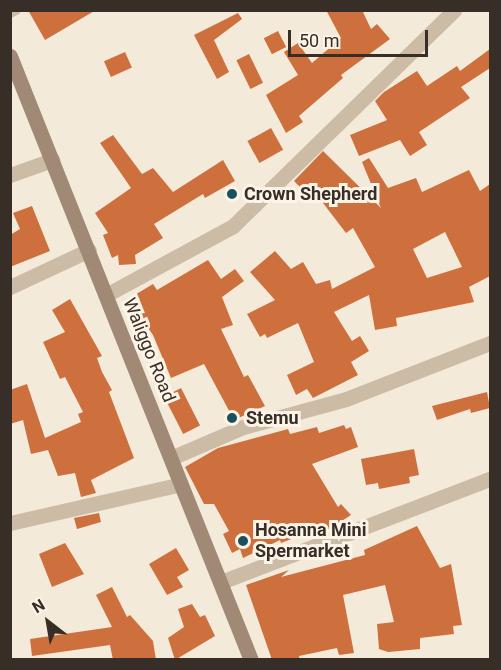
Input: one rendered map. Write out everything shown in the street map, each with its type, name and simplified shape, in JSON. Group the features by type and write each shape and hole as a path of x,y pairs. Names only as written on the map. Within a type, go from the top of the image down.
{"street":[{"path":"106,295 233,226 454,10"},
{"name":"Waliggo Road","path":"10,56 251,660"},
{"path":"10,175 52,160"},
{"path":"10,287 88,250"},
{"path":"171,458 243,427 346,399 490,343"},
{"path":"221,582 490,479"},
{"path":"10,523 181,484"}],"lane":[{"path":"10,13 16,10"}],"building":[{"path":"28,10 96,10 45,40"},
{"path":"326,10 362,10 371,29 377,24 390,39 341,75 343,78 299,116 303,122 286,133 266,95 298,75 284,52 298,43 312,63 341,38"},
{"path":"238,13 242,19 214,40 229,72 217,79 194,35"},
{"path":"278,31 286,47 272,54 264,38"},
{"path":"490,49 490,68 461,87 470,98 419,132 427,145 410,156 400,140 359,156 350,135 387,120 375,101 384,92 417,71 427,86 457,66 460,71"},
{"path":"125,52 132,68 111,77 104,61"},
{"path":"249,54 263,83 250,89 236,60"},
{"path":"271,128 283,150 260,163 247,141"},
{"path":"113,135 142,174 153,168 173,192 223,160 235,181 205,198 203,194 154,224 163,238 135,255 136,264 119,265 118,255 112,258 103,235 108,233 95,213 131,188 100,143"},
{"path":"323,151 381,208 362,162 369,158 388,188 416,178 422,192 469,170 480,191 490,184 490,276 469,287 474,302 396,318 397,326 375,330 369,295 334,312 352,341 360,336 369,351 351,362 358,375 313,398 307,389 296,395 287,375 314,362 298,323 267,338 265,334 260,337 247,314 275,300 250,272 275,251 291,269 303,262 316,284 330,280 332,289 375,267 353,228 346,233 310,186 305,192 294,181","holes":["445,232 462,267 427,278 413,249"]},
{"path":"32,206 50,251 10,267 10,235 20,229 13,213"},
{"path":"208,260 221,279 235,269 244,281 222,297 233,325 221,329 244,377 248,375 265,406 234,420 204,364 171,378 153,335 128,299 153,284 157,290"},
{"path":"70,299 102,356 97,358 112,390 109,392 134,458 91,480 96,493 81,497 75,473 58,476 48,450 31,454 23,420 10,424 10,390 27,384 45,438 81,422 78,414 83,412 65,377 60,379 43,342 65,332 52,310"},
{"path":"181,388 200,425 183,434 164,397"},
{"path":"487,392 490,408 471,413 470,409 437,420 432,406"},
{"path":"344,425 346,429 351,427 358,447 312,464 338,507 341,504 351,515 326,531 322,527 281,543 280,540 243,558 240,549 232,553 223,534 229,531 214,504 204,504 185,467 218,448 288,429 290,434 317,427 319,433"},
{"path":"414,449 419,475 409,477 410,483 379,489 378,483 366,485 361,459"},
{"path":"99,513 101,522 77,529 74,518"},
{"path":"417,526 440,568 451,564 462,625 453,626 454,634 420,638 420,649 388,652 379,649 377,624 394,622 385,585 343,595 354,653 339,655 337,648 299,656 300,660 272,660 246,585 289,570 281,577 365,555 364,550"},
{"path":"65,543 84,574 52,587 39,554"},
{"path":"176,548 189,570 177,577 183,587 167,595 149,564"},
{"path":"112,587 127,617 130,615 153,641 156,660 113,660 110,645 32,656 30,639 112,627 96,595"},
{"path":"192,604 200,617 205,615 215,636 175,660 168,638 184,627 178,609"}],"place":[{"name":"Crown Shepherd","path":"232,194"},
{"name":"Stemu","path":"232,418"},
{"name":"Hosanna Mini Spermarket","path":"243,541"}]}
